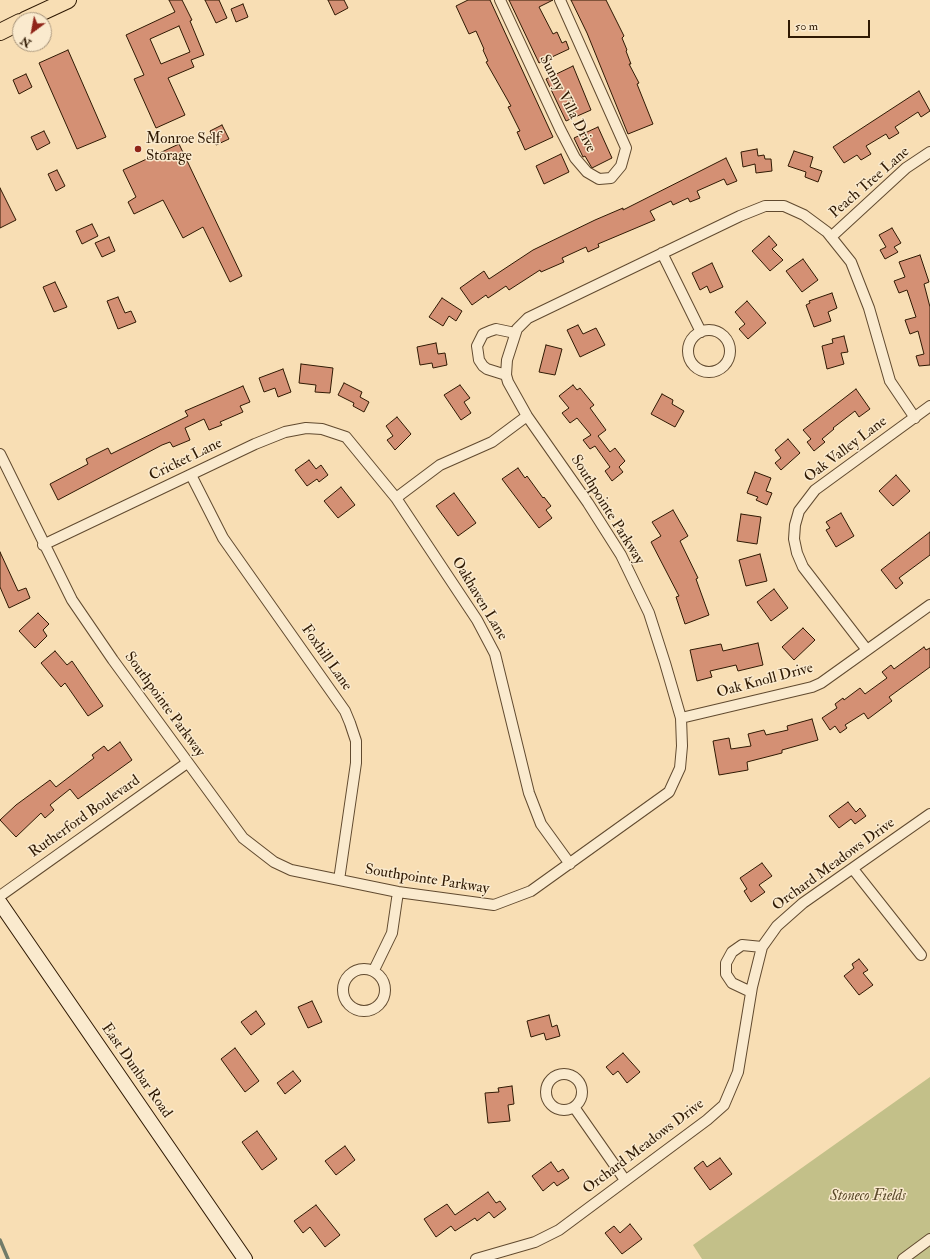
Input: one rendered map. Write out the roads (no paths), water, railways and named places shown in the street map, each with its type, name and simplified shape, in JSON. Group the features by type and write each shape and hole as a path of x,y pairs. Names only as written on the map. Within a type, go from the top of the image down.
{"main road":[{"path":"42,12 68,0"},
{"path":"0,32 12,26"}],"street":[{"name":"Sunny Villa Drive","path":"500,0 575,158 587,172 599,179 611,178 621,166 626,148 560,0"},
{"name":"Peach Tree Lane","path":"831,237 906,168 930,152"},
{"path":"515,333 496,329 484,334 477,346 479,360 483,366 487,369 506,375 506,360 515,333 528,318 740,216 765,206 784,206 804,215 827,232 851,262 869,308 890,381 915,418"},
{"path":"662,253 701,332"},
{"path":"714,331 720,334 729,344 729,358 722,369 715,372 701,371 695,368 688,355 690,341 701,332 714,331"},
{"name":"Southpointe Parkway","path":"0,454 43,544 72,600 187,763 243,838 274,862 291,870 398,892 494,905 531,891 668,792 680,768 682,746 681,718 649,612 621,555 588,503 527,416 506,375"},
{"name":"Oak Valley Lane","path":"867,650 803,567 794,539 795,525 799,511 815,490 930,406"},
{"path":"396,498 440,464 492,442 527,416"},
{"name":"Cricket Lane","path":"43,544 255,444 285,432 306,428 322,428 346,437"},
{"name":"Oakhaven Lane","path":"346,437 396,498 477,620 495,654 529,793 541,824 570,864"},
{"name":"Foxhill Lane","path":"191,475 223,538 336,698 350,723 356,741 356,763 339,880"},
{"name":"Oak Knoll Drive","path":"681,718 812,687 821,683 930,605"},
{"name":"Rutherford Boulevard","path":"0,896 187,763"},
{"name":"Orchard Meadows Drive","path":"476,1259 546,1238 559,1230 707,1120 724,1105 738,1072 751,992 762,947 776,926 803,903 930,814"},
{"path":"853,869 921,955"},
{"path":"374,970 392,933 398,892"},
{"name":"East Dunbar Road","path":"0,903 245,1259"},
{"path":"751,992 732,982 726,974 726,963 732,952 742,945 762,947"},
{"path":"360,969 374,970 380,975 386,987 383,1000 373,1010 360,1011 353,1008 344,998 343,991 347,977 360,969"},
{"path":"574,1107 625,1180"},
{"path":"903,1259 930,1239"}],"waterway":[{"path":"0,1240 8,1259"}],"place":[{"name":"Monroe Self Storage","path":"138,149"}],"park label":[{"name":"Stoneco Fields","path":"868,1197"}]}
